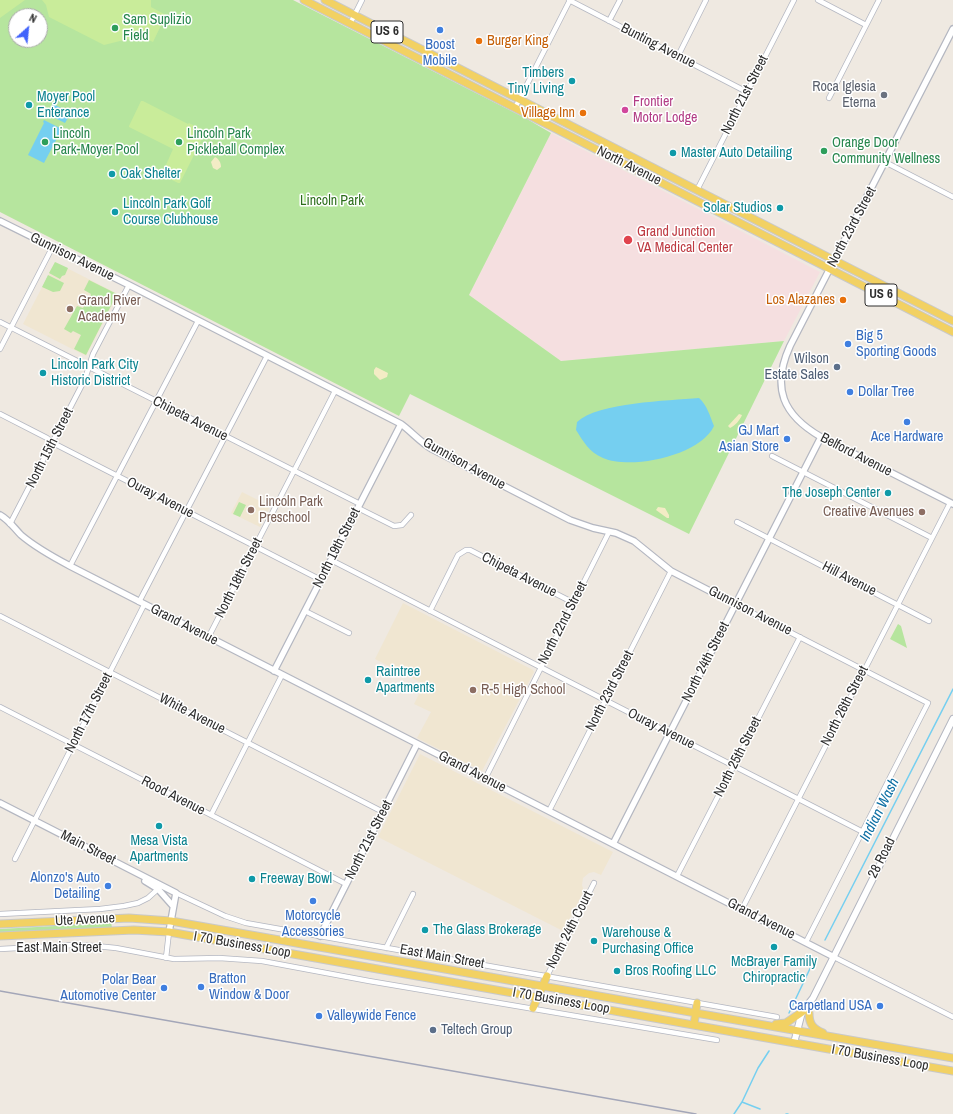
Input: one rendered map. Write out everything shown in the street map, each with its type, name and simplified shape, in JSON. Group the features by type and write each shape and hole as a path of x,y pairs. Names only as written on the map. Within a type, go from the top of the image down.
{"main road":[{"name":"North Avenue","path":"304,0 953,332"},
{"name":"North Avenue","path":"325,0 953,321"},
{"path":"416,57 420,49"},
{"path":"534,118 547,119 558,125 565,123"},
{"path":"567,135 577,133 595,143 612,147"},
{"path":"636,170 641,162"},
{"path":"665,185 672,183 689,192 697,190"},
{"path":"692,198 703,197 722,207 732,208"},
{"name":"28 Road","path":"794,1043 797,1031 813,998 953,719"},
{"name":"Ute Avenue","path":"0,924 129,918 170,921"},
{"name":"I 70 Business Loop","path":"170,921 953,1058"},
{"name":"I 70 Business Loop","path":"0,936 134,930 169,932 953,1071"},
{"path":"533,1008 546,976"},
{"path":"694,1025 698,1003"},
{"path":"750,1023 781,1024 806,1013 812,1027 818,1031 835,1037"}],"street":[{"path":"350,24 362,0"},
{"path":"515,108 570,0"},
{"name":"Bunting Avenue","path":"570,0 747,92"},
{"path":"610,21 620,0"},
{"path":"678,56 706,0"},
{"name":"North 21st Street","path":"697,190 794,0"},
{"path":"818,0 866,25"},
{"path":"829,98 879,0"},
{"name":"North 23rd Street","path":"781,384 781,370 786,353 835,261 953,29"},
{"path":"885,162 953,197"},
{"name":"Gunnison Avenue","path":"0,221 401,424 424,444 439,453 570,520 624,536 638,543 671,570 928,703 863,832"},
{"path":"0,349 52,248"},
{"name":"North 15th Street","path":"10,524 85,379 93,354 129,285"},
{"path":"70,566 116,475 123,466 198,321"},
{"name":"Chipeta Avenue","path":"0,322 294,471 394,526 402,525 411,515"},
{"name":"North 17th Street","path":"15,858 110,672 186,511 267,356"},
{"name":"Belford Avenue","path":"781,384 784,400 792,414 803,426 821,437 952,503"},
{"name":"North 18th Street","path":"208,638 336,391"},
{"name":"Ouray Avenue","path":"0,414 46,438 52,443 321,580"},
{"name":"North 19th Street","path":"274,671 401,424"},
{"name":"North 24th Street","path":"613,844 768,538 821,437"},
{"path":"772,456 932,538"},
{"name":"North 26th Street","path":"742,910 932,538 952,503"},
{"name":"Grand Avenue","path":"0,515 30,542 70,566 141,604 953,1017"},
{"name":"Hill Avenue","path":"737,522 929,621"},
{"name":"North 22nd Street","path":"485,779 609,532"},
{"name":"Chipeta Avenue","path":"430,611 458,555 463,551 470,550 574,603"},
{"name":"Ouray Avenue","path":"331,560 863,832"},
{"name":"North 23rd Street","path":"549,811 671,570"},
{"path":"305,611 349,634"},
{"name":"White Avenue","path":"0,616 383,812"},
{"name":"North 25th Street","path":"677,876 800,637"},
{"path":"211,815 282,675"},
{"name":"Rood Avenue","path":"0,707 346,884"},
{"name":"North 21st Street","path":"320,936 417,744"},
{"name":"Main Street","path":"0,803 176,893"},
{"path":"806,942 863,832"},
{"path":"116,862 158,889 173,906"},
{"name":"North 24th Court","path":"546,976 594,883"},
{"path":"0,914 100,909 124,906 138,903 148,898 158,889"},
{"path":"166,958 170,921 176,893"},
{"name":"East Main Street","path":"176,893 236,920 778,1017"},
{"path":"386,948 412,894"},
{"name":"East Main Street","path":"0,948 74,945 96,946 116,948 166,958 219,958 270,962 369,981 717,1040"}],"shaded area":[{"name":"Grand Junction VA Medical Center","path":"551,133 820,272 784,341 561,361 469,295"},
{"name":"Grand River Academy","path":"55,262 118,294 86,356 23,324"},
{"name":"Lincoln Park Preschool","path":"242,492 270,506 260,527 231,513"},
{"name":"R-5 High School","path":"403,603 533,670 534,672 482,771 417,738 431,712 414,704 424,684 375,659"},
{"path":"420,754 613,852 601,875 594,872 589,873 583,878 582,885 584,891 563,931 378,837"}],"green space":[{"name":"Lincoln Park","path":"0,0 293,0 527,119 551,133 469,295 561,361 784,341 689,534 410,394 399,416 0,212"},
{"path":"0,0 25,0 14,8 8,8 8,12 0,18"},
{"name":"Sam Suplizio Field","path":"42,0 151,0 151,7 166,15 153,42 140,36 104,45 49,17 48,8"},
{"name":"Lincoln Park Pickleball Complex","path":"141,101 203,130 204,135 180,183 162,175 173,149 129,127"},
{"path":"55,262 68,268 65,275 60,279 49,273"},
{"path":"48,275 64,283 60,291 53,292 42,287"},
{"path":"89,280 117,294 86,355 74,349 81,335 73,331 71,333 64,329 77,306 83,308 91,294 84,290"},
{"path":"239,502 246,505 240,517 233,514"},
{"path":"898,624 901,626 907,648 890,639"},
{"path":"111,923 112,927 0,933 0,929"}],"sand":[{"path":"215,157 219,160 221,166 217,170 213,168 211,162"},
{"path":"376,367 388,373 387,377 380,380 374,374"},
{"path":"739,414 742,415 740,419 730,428 728,426"},
{"path":"658,507 665,508 669,518 656,510"}],"water":[{"name":"Lincoln Park-Moyer Pool","path":"53,104 71,113 65,123 49,115"},
{"name":"Lincoln Park-Moyer Pool","path":"44,120 62,129 44,163 28,155 44,123"},
{"path":"699,398 706,407 714,426 706,436 695,445 664,458 630,462 615,461 603,458 598,456 590,449 576,430 577,422 587,415 601,410 617,406"}],"waterway":[{"name":"Indian Wash","path":"825,940 953,689"},
{"name":"Indian Wash","path":"789,1013 815,958"},
{"name":"Indian Wash","path":"734,1114 742,1102 758,1068 769,1051"},
{"path":"742,1102 760,1109"}],"railway":[{"path":"0,991 696,1114"}],"place":[{"name":"Sam Suplizio Field","path":"115,28"},
{"name":"Boost Mobile","path":"440,30"},
{"name":"Burger King","path":"479,41"},
{"name":"Timbers Tiny Living","path":"572,81"},
{"name":"Roca Iglesia Eterna","path":"884,95"},
{"name":"Moyer Pool Enterance","path":"29,105"},
{"name":"Frontier Motor Lodge","path":"625,110"},
{"name":"Village Inn","path":"583,113"},
{"name":"Lincoln Park-Moyer Pool","path":"45,142"},
{"name":"Lincoln Park Pickleball Complex","path":"179,142"},
{"name":"Orange Door Community Wellness","path":"824,151"},
{"name":"Master Auto Detailing","path":"673,153"},
{"name":"Oak Shelter","path":"112,174"},
{"name":"Solar Studios","path":"780,208"},
{"name":"Lincoln Park Golf Course Clubhouse","path":"115,212"},
{"name":"Grand Junction VA Medical Center","path":"628,240"},
{"name":"Los Alazanes","path":"843,300"},
{"name":"Grand River Academy","path":"70,309"},
{"name":"Big 5 Sporting Goods","path":"848,344"},
{"name":"Wilson Estate Sales","path":"837,367"},
{"name":"Lincoln Park City Historic District","path":"43,373"},
{"name":"Dollar Tree","path":"850,392"},
{"name":"Ace Hardware","path":"907,422"},
{"name":"GJ Mart Asian Store","path":"787,439"},
{"name":"The Joseph Center","path":"888,493"},
{"name":"Lincoln Park Preschool","path":"251,510"},
{"name":"Creative Avenues","path":"922,512"},
{"name":"Raintree Apartments","path":"368,680"},
{"name":"R-5 High School","path":"473,690"},
{"name":"Mesa Vista Apartments","path":"159,826"},
{"name":"Freeway Bowl","path":"252,879"},
{"name":"Alonzo's Auto Detailing","path":"108,886"},
{"name":"Motorcycle Accessories","path":"313,901"},
{"name":"The Glass Brokerage","path":"425,930"},
{"name":"Warehouse & Purchasing Office","path":"594,941"},
{"name":"McBrayer Family Chiropractic","path":"774,947"},
{"name":"Bros Roofing LLC","path":"617,971"},
{"name":"Bratton Window & Door","path":"201,987"},
{"name":"Polar Bear Automotive Center","path":"164,988"},
{"name":"Carpetland USA","path":"880,1006"},
{"name":"Valleywide Fence","path":"319,1016"},
{"name":"Teltech Group","path":"433,1030"}]}
